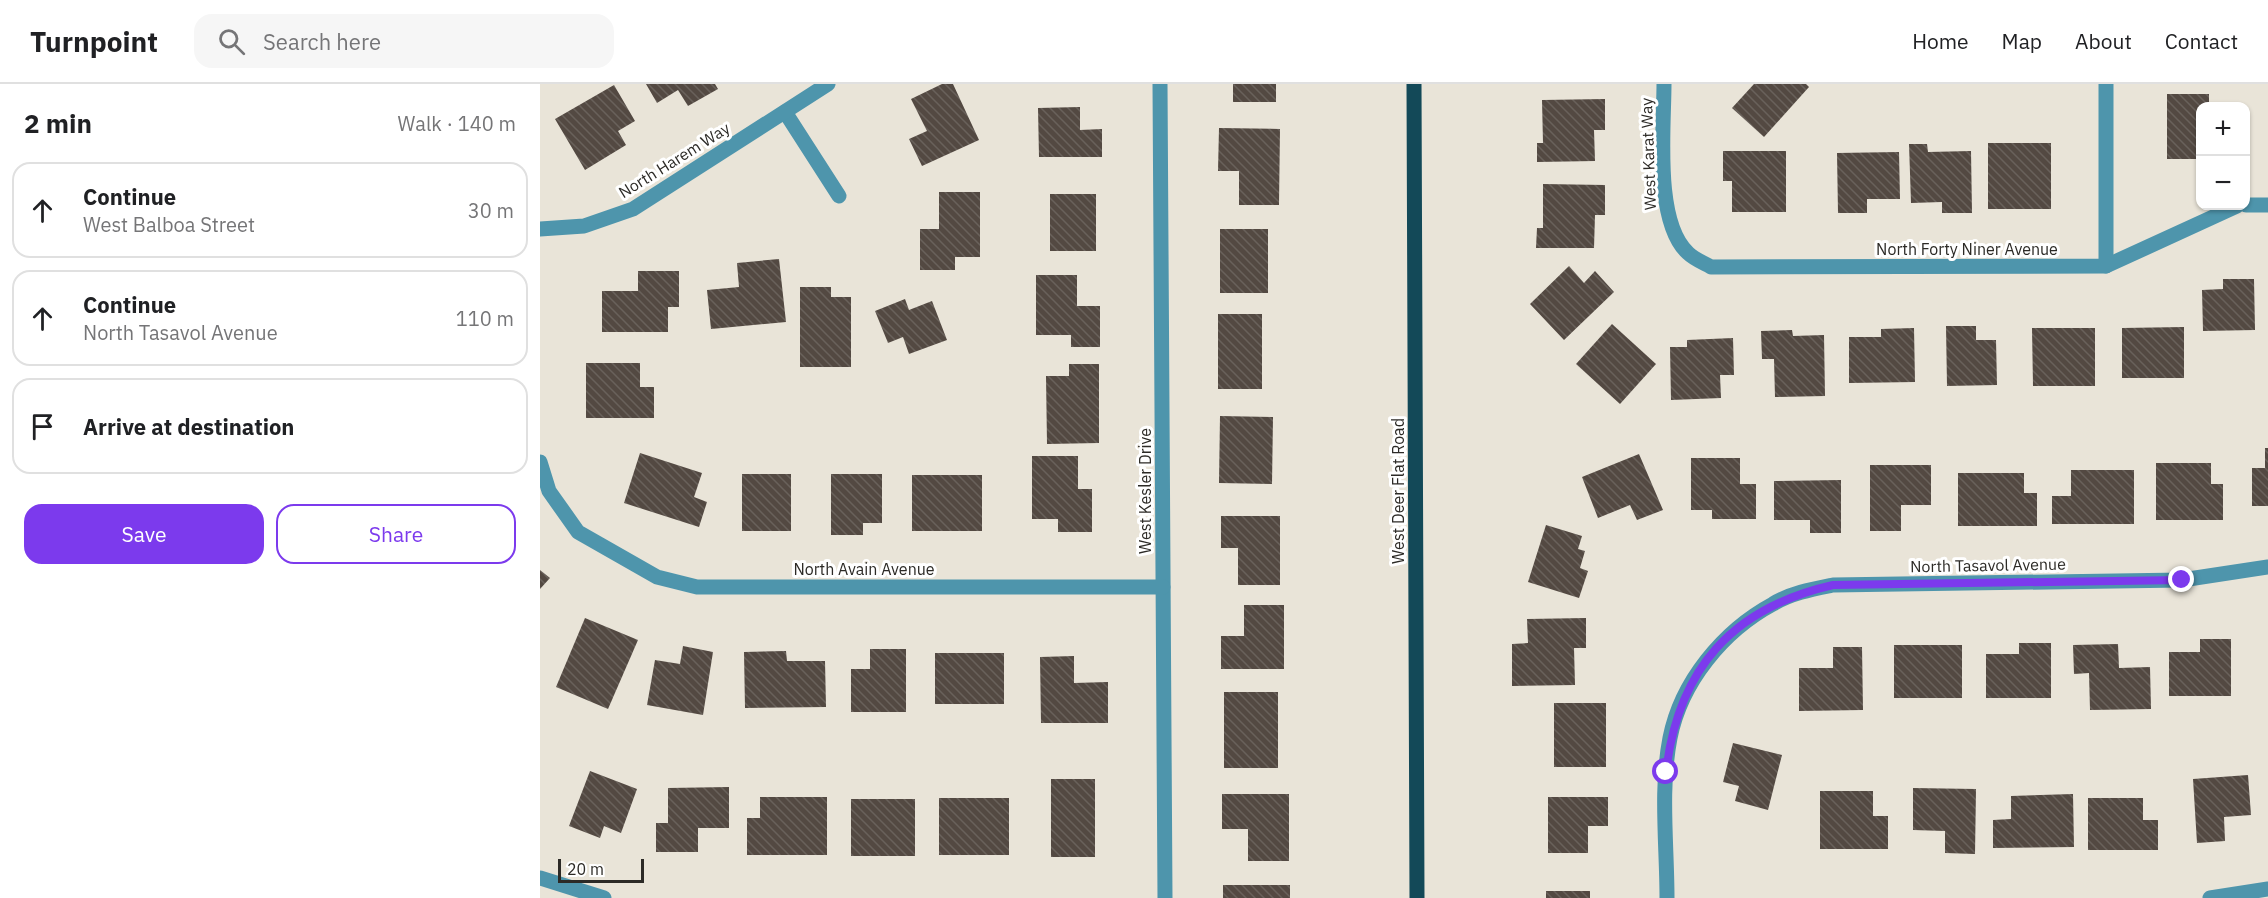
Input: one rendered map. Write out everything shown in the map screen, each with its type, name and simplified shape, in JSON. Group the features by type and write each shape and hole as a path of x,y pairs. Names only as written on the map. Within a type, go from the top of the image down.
{"main road":[{"name":"West Deer Flat Road","path":"1414,84 1418,898"}],"street":[{"name":"North Harem Way","path":"540,229 584,226 633,209 828,84"},
{"name":"West Kesler Drive","path":"1160,84 1165,898"},
{"name":"West Karat Way","path":"1664,84 1665,204 1671,230 1688,253"},
{"path":"2106,84 2106,266"},
{"path":"784,112 839,196"},
{"path":"2250,205 2268,205"},
{"name":"North Forty Niner Avenue","path":"1688,253 1712,267 1738,268 2106,266 2228,210"},
{"name":"North Avain Avenue","path":"540,462 549,491 578,531 657,578 697,587 1163,587"},
{"name":"North Tasavol Avenue","path":"1667,898 1666,772 1671,736 1689,686 1722,641 1772,604 1802,592 1833,585 2182,580 2268,567"},
{"path":"540,878 604,898"},
{"path":"2210,898 2268,889"}],"building":[{"path":"646,84 715,84 718,89 688,106 678,90 657,103"},
{"path":"942,84 953,84 979,140 922,166 909,139 927,131 911,99"},
{"path":"1233,84 1276,84 1276,102 1233,102"},
{"path":"1754,84 1806,84 1809,87 1764,137 1732,108"},
{"path":"614,85 635,121 618,131 626,145 585,170 555,119"},
{"path":"2167,94 2209,94 2209,102 2196,102 2196,159 2167,159"},
{"path":"1605,99 1605,130 1594,130 1595,161 1537,162 1537,143 1543,143 1542,100"},
{"path":"1080,107 1080,130 1102,129 1102,157 1039,157 1038,108"},
{"path":"1219,128 1280,129 1279,205 1239,205 1239,171 1218,171"},
{"path":"1988,143 2051,143 2051,209 1988,209"},
{"path":"1909,144 1927,144 1928,152 1971,151 1972,213 1942,213 1942,202 1911,203"},
{"path":"1723,151 1786,151 1786,212 1732,212 1732,181 1723,181"},
{"path":"1899,152 1900,199 1867,199 1867,213 1838,213 1837,153"},
{"path":"1543,184 1605,185 1605,215 1595,215 1594,248 1536,248 1537,228 1543,228"},
{"path":"939,192 980,192 980,257 955,257 955,270 920,270 920,229 939,229"},
{"path":"1050,194 1096,194 1096,251 1050,251"},
{"path":"1220,229 1268,229 1268,293 1220,293"},
{"path":"779,259 786,322 711,329 707,290 739,287 737,263"},
{"path":"1569,266 1584,283 1595,271 1614,292 1564,340 1530,304"},
{"path":"638,271 679,271 679,307 668,307 668,332 602,332 602,291 638,291"},
{"path":"1036,275 1077,275 1077,306 1100,306 1100,347 1071,347 1071,335 1036,335"},
{"path":"2223,279 2254,279 2255,330 2203,331 2202,290 2223,289"},
{"path":"800,287 831,287 831,297 851,297 851,367 800,367"},
{"path":"905,299 909,310 932,301 947,340 909,354 903,337 888,343 875,311"},
{"path":"1218,314 1262,314 1262,389 1218,389"},
{"path":"1612,324 1656,364 1620,404 1576,364"},
{"path":"1946,326 1976,326 1976,340 1996,340 1997,385 1947,386"},
{"path":"2184,327 2184,378 2122,378 2122,328"},
{"path":"1914,328 1915,382 1849,383 1849,337 1881,337 1881,329"},
{"path":"2032,328 2095,328 2095,386 2033,386"},
{"path":"1792,330 1793,336 1824,335 1825,396 1775,397 1774,359 1762,359 1761,331"},
{"path":"1733,338 1734,375 1720,375 1721,398 1671,400 1670,347 1687,347 1687,340"},
{"path":"586,363 640,363 640,387 654,387 654,418 586,418"},
{"path":"1069,364 1099,364 1099,443 1047,444 1046,376 1069,376"},
{"path":"1220,416 1273,417 1272,484 1219,483"},
{"path":"2265,448 2268,448 2268,506 2252,506 2252,468 2265,468"},
{"path":"640,453 702,473 694,497 707,502 699,527 624,503"},
{"path":"1639,454 1663,510 1637,520 1630,505 1598,518 1582,477"},
{"path":"1032,456 1078,456 1078,489 1092,489 1092,532 1058,532 1058,519 1032,519"},
{"path":"1691,458 1740,458 1740,484 1756,484 1756,519 1712,519 1712,510 1691,510"},
{"path":"2156,463 2211,463 2211,484 2223,484 2223,520 2156,520"},
{"path":"1870,465 1931,465 1931,505 1901,505 1901,531 1870,531"},
{"path":"2071,470 2134,470 2134,524 2052,524 2052,496 2071,496"},
{"path":"1958,473 2024,473 2024,493 2037,493 2037,526 1958,526"},
{"path":"742,474 791,474 791,531 742,531"},
{"path":"831,474 882,474 882,523 863,523 863,535 831,535"},
{"path":"912,475 982,475 982,531 912,531"},
{"path":"1841,480 1841,533 1810,533 1810,520 1774,520 1774,481"},
{"path":"1221,516 1280,516 1280,585 1238,585 1238,548 1221,548"},
{"path":"1546,525 1582,536 1578,549 1585,551 1580,568 1588,571 1579,598 1528,582"},
{"path":"540,570 550,578 540,589"},
{"path":"1244,605 1284,605 1284,669 1221,669 1221,636 1244,636"},
{"path":"585,618 638,640 608,709 556,687"},
{"path":"1586,618 1586,648 1574,648 1575,685 1512,686 1512,644 1528,643 1527,619"},
{"path":"2200,639 2231,639 2231,696 2169,696 2169,652 2200,652"},
{"path":"2019,643 2051,643 2051,698 1986,698 1986,654 2019,654"},
{"path":"2118,644 2119,668 2150,667 2151,709 2090,710 2089,673 2074,674 2073,645"},
{"path":"1894,645 1962,645 1962,698 1894,698"},
{"path":"683,646 713,652 703,715 647,705 655,660 680,664"},
{"path":"1833,647 1862,647 1863,710 1799,711 1799,668 1833,668"},
{"path":"870,649 906,649 906,712 851,712 851,669 870,669"},
{"path":"786,651 787,661 825,661 826,707 745,708 744,652"},
{"path":"935,653 1004,653 1004,704 935,704"},
{"path":"1074,656 1074,683 1108,682 1108,723 1041,723 1040,657"},
{"path":"1224,692 1278,692 1278,768 1224,768"},
{"path":"1554,703 1606,703 1606,767 1554,767"},
{"path":"1733,743 1782,755 1768,810 1735,801 1739,786 1723,782"},
{"path":"590,771 637,789 621,833 604,826 600,838 569,826"},
{"path":"2248,775 2251,815 2224,817 2225,841 2197,843 2193,779"},
{"path":"1051,779 1095,779 1095,857 1051,857"},
{"path":"729,787 729,828 698,828 698,852 656,852 656,823 668,823 668,788"},
{"path":"1913,788 1976,789 1975,854 1945,853 1945,831 1913,830"},
{"path":"1820,791 1873,791 1873,816 1888,816 1888,849 1820,849"},
{"path":"1222,794 1289,794 1289,861 1248,861 1248,829 1222,829"},
{"path":"2073,794 2074,847 1993,848 1993,820 2011,819 2011,796"},
{"path":"760,797 827,797 827,855 747,855 747,818 760,818"},
{"path":"1548,797 1608,797 1608,826 1588,826 1588,853 1548,853"},
{"path":"939,798 1009,798 1009,855 939,855"},
{"path":"2088,798 2143,798 2143,820 2158,820 2158,850 2088,850"},
{"path":"851,799 915,799 915,856 851,856"},
{"path":"1223,885 1290,885 1290,898 1223,898"},
{"path":"1546,891 1590,891 1590,898 1546,898"}],"route":[{"path":"1666,772 1671,736 1689,686 1722,641 1772,604 1802,592 1833,585 2182,580"}]}
